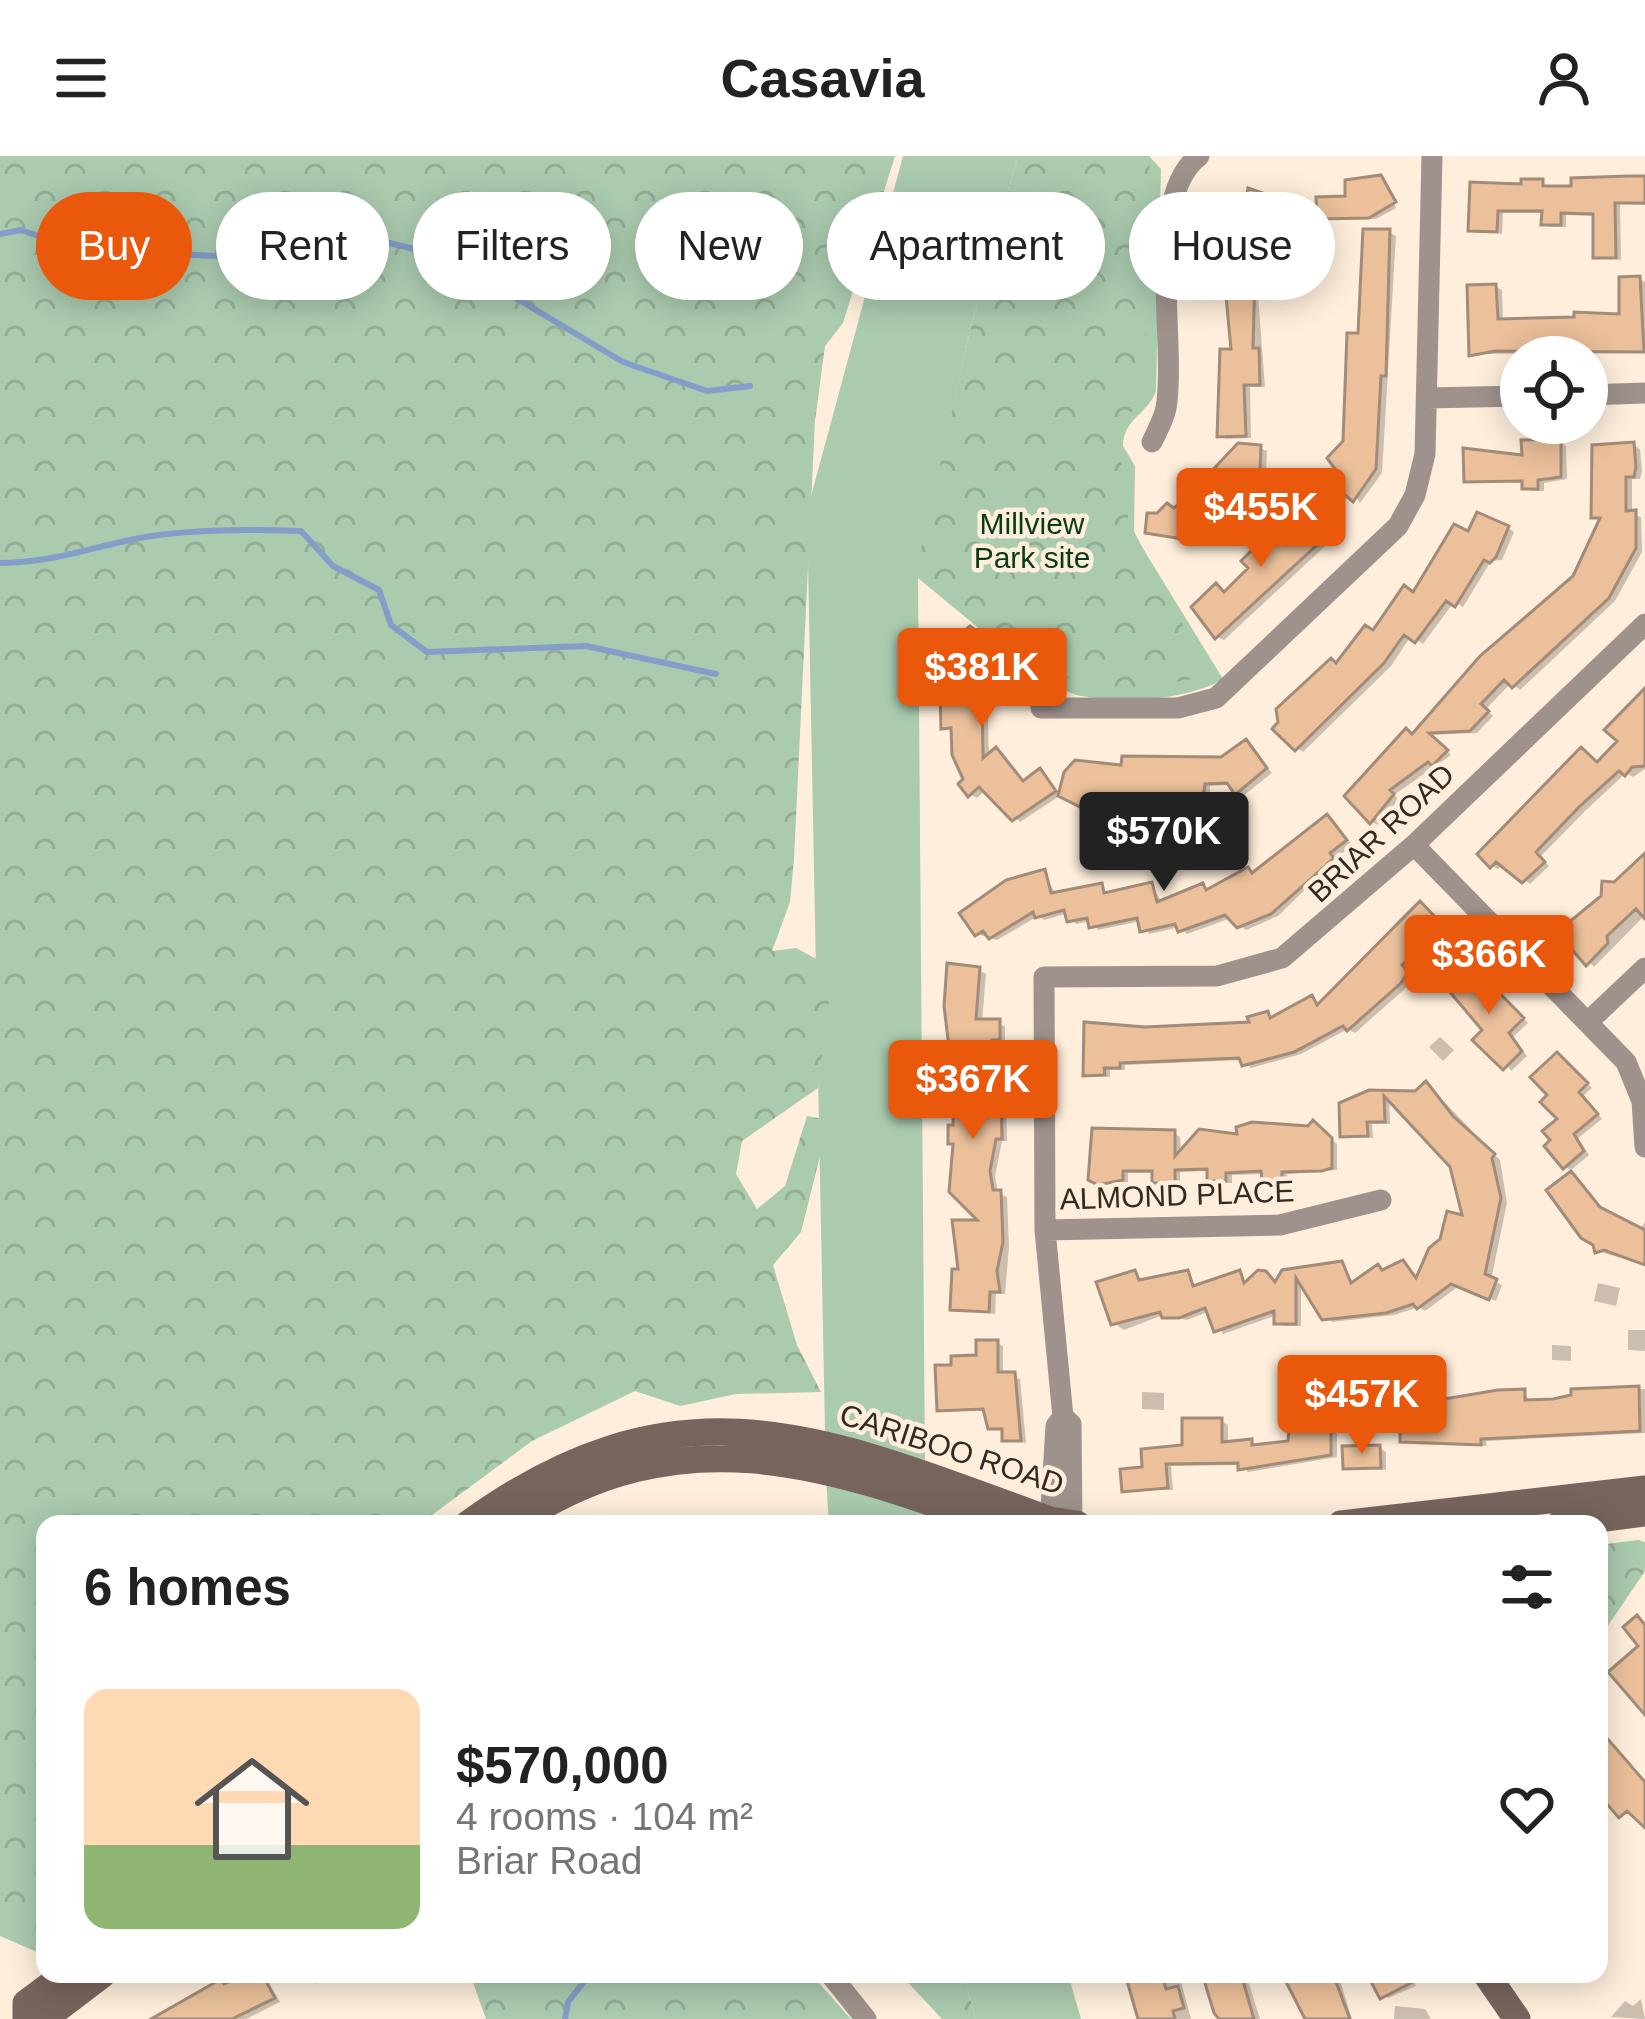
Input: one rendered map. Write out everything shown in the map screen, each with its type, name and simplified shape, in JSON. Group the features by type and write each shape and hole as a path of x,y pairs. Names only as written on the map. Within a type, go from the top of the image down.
{"street":[{"path":"1041,708 1178,708 1224,692 1398,526 1422,475 1432,156"},
{"path":"1152,442 1166,410 1171,200 1193,160"},
{"path":"1608,394 1645,393"},
{"path":"1426,398 1500,396"},
{"name":"BRIAR ROAD","path":"1065,1515 1071,1424 1063,1417 1045,1230 1044,976 1217,976 1262,967 1301,946 1645,624"},
{"path":"1414,844 1588,1021 1636,1081 1645,1147"},
{"path":"1588,1021 1645,968"},
{"name":"ALMOND PLACE","path":"1045,1230 1280,1225 1381,1200"},
{"name":"CARIBOO ROAD","path":"481,1515 576,1461 646,1441 715,1432 788,1434 835,1443 1041,1515"},
{"name":"CARIBOO ROAD","path":"530,1515 627,1472 723,1458 788,1461 864,1477 967,1515"},
{"path":"1435,1515 1645,1489"},
{"path":"1608,1518 1645,1513"},
{"path":"26,2019 26,2002 52,1983"},
{"path":"44,2019 91,1983"},
{"path":"837,1983 866,2019"},
{"path":"1492,1983 1517,2019"}],"green space":[{"path":"0,156 895,156 884,192 827,192 827,300 850,300 843,323 825,346 815,421 794,859 790,902 772,951 796,948 820,961 829,1004 818,1088 742,1141 736,1174 757,1209 785,1186 807,1116 829,1120 801,1232 773,1265 797,1345 821,1392 736,1394 680,1406 635,1391 532,1441 432,1515 36,1515 36,1952 0,1936"},
{"path":"903,156 1018,156 1008,192 893,192"},
{"name":"Millview Park site","path":"1018,156 1150,156 1149,192 1129,192 1129,300 1146,300 1144,394 1117,432 1119,460 1128,472 1128,520 1209,675 1115,687 1046,669 985,627 917,567 979,300 1105,300 1105,192 1008,192"},
{"path":"1149,156 1161,169 1160,192 1129,192 1129,300 1158,300 1156,391 1127,429 1123,446 1135,466 1134,534 1223,679 1191,692 1154,698 1075,695 1038,677 918,578 925,1463 825,1432 807,511 864,300 979,300 919,563 1068,300 1105,300 1105,234"},
{"path":"826,1479 928,1515 828,1515"},
{"path":"1645,1542 1645,1571 1608,1626 1608,1544"},
{"path":"473,1983 819,1983 851,2019 486,2019"},
{"path":"908,1983 966,1983 976,2019 942,2019"},
{"path":"966,1983 1071,1983 1081,2019 976,2019"}],"building":[{"path":"1381,175 1396,202 1369,218 1335,219 1335,196 1345,196 1345,180"},
{"path":"1645,176 1645,203 1615,203 1616,258 1593,258 1593,214 1561,213 1561,225 1541,225 1542,211 1498,211 1497,232 1468,231 1470,182 1521,184 1521,179 1543,179 1543,186 1571,186 1571,178"},
{"path":"1363,229 1390,229 1386,376 1381,376 1376,469 1353,502 1331,482 1338,473 1327,458 1343,441 1347,333 1358,333"},
{"path":"1640,276 1644,352 1608,352 1608,336 1500,336 1500,351 1469,356 1467,285 1496,284 1498,319 1574,317 1574,312 1619,314 1619,277"},
{"path":"1226,300 1254,300 1253,348 1259,348 1260,385 1244,385 1246,436 1217,437 1220,349 1231,349"},
{"path":"1634,442 1636,467 1634,477 1626,477 1626,511 1636,510 1636,548 1609,598 1512,688 1504,680 1481,704 1489,711 1470,731 1429,733 1448,750 1432,766 1428,762 1390,790 1394,794 1370,824 1344,796 1406,728 1412,734 1480,656 1573,576 1600,518 1591,518 1592,445"},
{"path":"1238,443 1261,445 1260,470 1182,539 1145,533 1147,513 1157,513 1167,503 1174,508"},
{"path":"1521,444 1561,444 1561,477 1538,480 1538,489 1522,489 1522,481 1464,482 1463,448 1522,455"},
{"path":"1297,505 1331,532 1215,639 1191,607 1216,583 1224,592 1248,568 1241,561"},
{"path":"1477,512 1509,526 1496,557 1490,563 1484,560 1455,607 1446,601 1415,643 1404,635 1384,663 1295,751 1272,729 1278,722 1276,709 1331,658 1336,663 1365,625 1373,630 1404,585 1413,592 1454,524 1468,531"},
{"path":"970,626 1005,653 982,683 983,758 996,747 1023,781 1040,768 1056,791 1012,821 979,787 968,797 958,784 963,779 952,755 951,728 941,729 940,693 950,693 950,666 941,651"},
{"path":"1645,688 1645,766 1632,767 1625,776 1619,771 1579,807 1536,852 1545,862 1522,883 1496,862 1490,868 1477,854 1581,747 1597,762 1617,741 1604,730"},
{"path":"1246,739 1267,768 1235,795 1227,783 1205,784 1204,792 1195,796 1104,796 1102,807 1082,808 1058,796 1064,772 1075,760 1121,765 1122,756 1221,757"},
{"path":"1327,814 1347,840 1330,853 1334,858 1271,914 1237,928 1225,915 1178,932 1175,924 1140,932 1137,918 1089,928 1087,918 1067,922 1064,910 1035,918 1033,912 989,939 983,931 975,936 959,913 1006,880 1045,869 1051,893 1102,883 1104,893 1152,882 1157,902 1203,883 1206,890 1248,867 1252,873"},
{"path":"1645,853 1645,919 1636,909 1607,936 1608,943 1586,966 1557,932 1601,896 1602,881 1614,882"},
{"path":"1420,901 1459,942 1444,957 1423,946 1402,965 1408,972 1401,983 1347,1031 1343,1026 1294,1052 1242,1066 1239,1058 1120,1063 1120,1068 1104,1068 1105,1075 1083,1076 1084,1022 1145,1027 1249,1022 1247,1017 1268,1011 1270,1018 1312,995 1317,1005"},
{"path":"947,963 980,967 976,1019 1000,1019 1000,1040 992,1040 993,1067 1001,1090 1002,1139 996,1139 990,1171 993,1190 1001,1190 1003,1242 997,1271 1000,1292 990,1292 989,1312 950,1310 952,1269 958,1269 952,1220 977,1220 949,1192 953,1144 948,1144 948,1125 953,1125 954,1089 944,1006"},
{"path":"1473,966 1524,1018 1509,1033 1522,1051 1503,1070 1472,1040 1482,1030 1449,991"},
{"path":"1557,1052 1588,1083 1579,1092 1598,1114 1574,1134 1584,1151 1563,1169 1544,1146 1550,1140 1542,1131 1557,1119 1540,1102 1547,1095 1530,1077"},
{"path":"1426,1081 1453,1116 1495,1154 1501,1198 1485,1274 1497,1279 1489,1300 1451,1284 1417,1309 1413,1304 1386,1313 1322,1320 1296,1278 1296,1324 1274,1324 1274,1311 1214,1332 1205,1308 1179,1318 1162,1318 1160,1312 1111,1325 1096,1282 1135,1270 1139,1280 1188,1270 1193,1286 1240,1270 1244,1283 1258,1270 1266,1271 1275,1282 1282,1270 1342,1261 1351,1283 1378,1264 1382,1270 1403,1260 1416,1278 1429,1248 1440,1239 1447,1211 1462,1215 1450,1167 1384,1096 1385,1122 1367,1122 1368,1136 1340,1137 1339,1103 1369,1090 1415,1091"},
{"path":"1313,1120 1332,1138 1332,1168 1282,1172 1282,1180 1262,1181 1261,1171 1226,1173 1226,1181 1207,1181 1207,1169 1175,1170 1175,1183 1152,1183 1152,1171 1123,1171 1123,1180 1098,1185 1088,1180 1092,1128 1175,1130 1175,1156 1199,1129 1237,1134 1236,1127 1252,1122 1308,1126"},
{"path":"1571,1171 1600,1207 1645,1230 1645,1265 1604,1250 1595,1253 1593,1245 1581,1238 1546,1190"},
{"path":"976,1340 998,1340 998,1372 1015,1372 1021,1441 1002,1441 1002,1429 988,1429 983,1409 937,1411 935,1365 951,1365 951,1356 976,1355"},
{"path":"1639,1386 1640,1431 1481,1439 1481,1445 1400,1442 1400,1416 1426,1411 1426,1402 1498,1390 1525,1389 1525,1400 1571,1395 1571,1389"},
{"path":"1311,1413 1331,1413 1331,1455 1238,1470 1238,1463 1166,1464 1168,1488 1122,1492 1120,1469 1142,1467 1141,1449 1182,1445 1182,1418 1222,1418 1222,1442 1252,1439 1252,1445 1288,1441 1289,1427 1311,1425"},
{"path":"1380,1445 1381,1468 1343,1469 1342,1446"},
{"path":"1637,1615 1645,1625 1645,1715 1608,1672 1638,1646 1623,1627"},
{"path":"1608,1739 1645,1782 1645,1828 1627,1811 1619,1818 1608,1805"},
{"path":"214,1983 267,1983 275,1998 232,2019 151,2019"},
{"path":"1128,1983 1164,1983 1166,1989 1178,1986 1184,2008 1173,2011 1175,2019 1138,2019"},
{"path":"1205,1983 1244,1983 1254,2019 1219,2019"},
{"path":"1287,1983 1336,1983 1350,2019 1305,2019"},
{"path":"1372,1983 1411,1983 1380,1999"}],"waterway":[{"path":"0,234 21,230 76,249 254,258 311,254 358,235 449,258 623,362 707,391 750,386"},
{"path":"0,563 176,533 301,531 333,566 379,590 391,625 427,652 586,646 716,674"},
{"path":"565,2019 568,2002 583,1983"}]}
